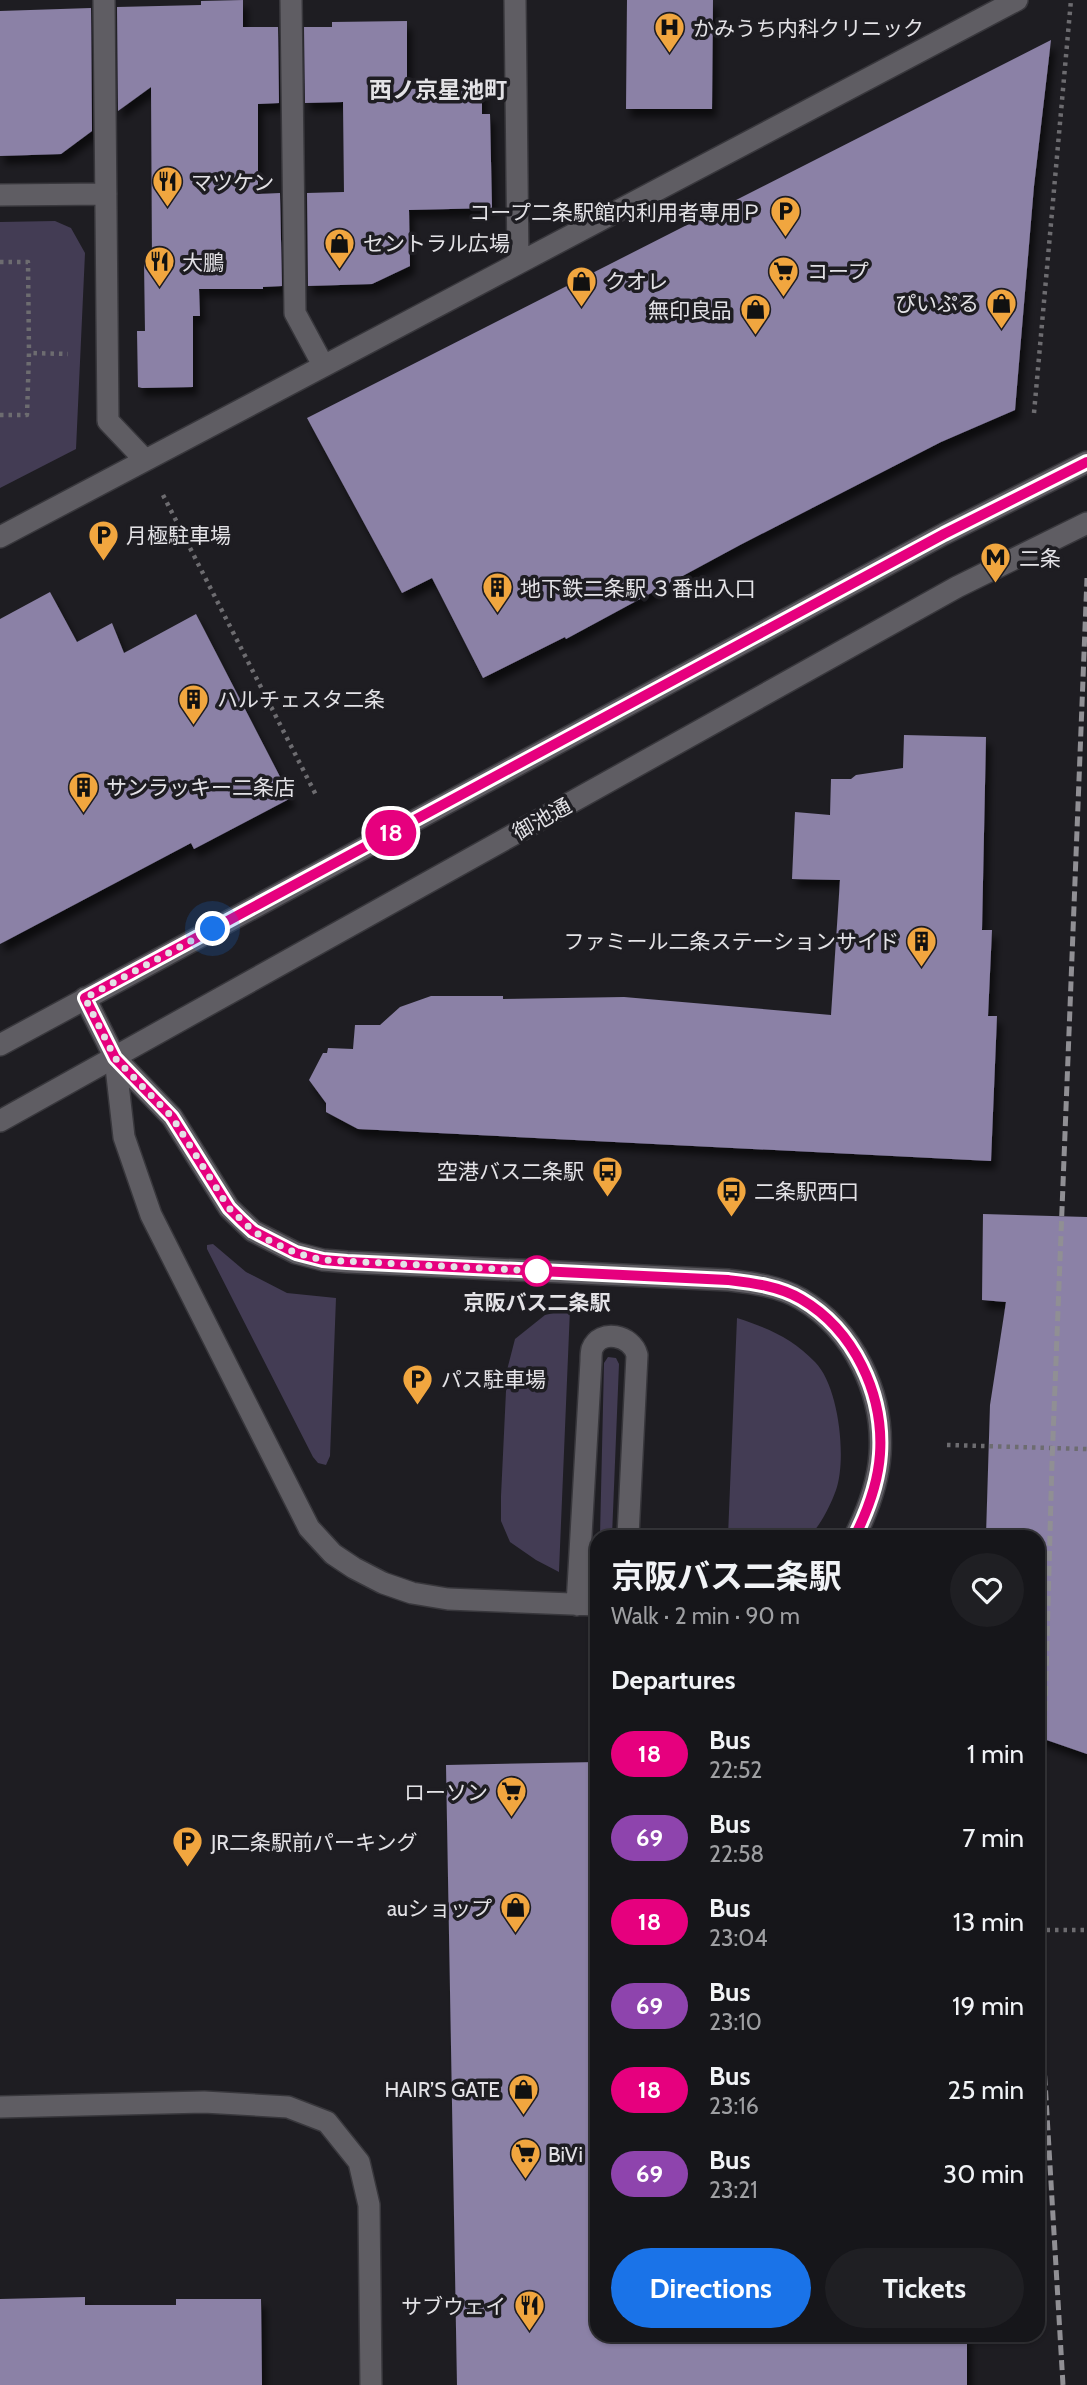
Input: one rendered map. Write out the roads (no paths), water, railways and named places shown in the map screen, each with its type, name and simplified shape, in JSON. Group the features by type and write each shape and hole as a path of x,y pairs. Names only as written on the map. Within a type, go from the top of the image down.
{"street":[{"path":"104,0 108,421 145,460"},
{"path":"291,0 295,313 323,365"},
{"path":"515,0 518,263"},
{"path":"0,537 1017,0"},
{"path":"0,195 106,194"},
{"path":"0,1045 932,540 1087,462"},
{"name":"御池通","path":"0,1121 957,587 1087,523"},
{"path":"85,998 115,1058 172,1117 229,1208 253,1231 296,1253 323,1260 347,1262 728,1280 758,1283 800,1298 837,1329 855,1352 865,1372 877,1412 880,1454 877,1476 872,1497 858,1530"},
{"path":"115,1058 124,1137 151,1215 309,1528 334,1554 383,1583 412,1593 449,1599 587,1605 591,1361 592,1349 598,1341 606,1337 623,1337 635,1347 637,1355 628,1530"},
{"path":"0,2107 204,2102 288,2107 327,2122 359,2162 369,2205 371,2385"}],"railway":[{"path":"1045,1712 1052,1462 1087,578"},
{"path":"1045,2081 1063,2385"}],"place":[{"name":"かみうち内科クリニック","path":"670,55"},
{"name":"マツケン","path":"168,209"},
{"name":"コープ二条駅館内利用者専用Ｐ","path":"785,239"},
{"name":"セントラル広場","path":"340,270"},
{"name":"大鵬","path":"159,289"},
{"name":"コープ","path":"784,298"},
{"name":"クオレ","path":"582,308"},
{"name":"ぴいぷる","path":"1002,330"},
{"name":"無印良品","path":"755,337"},
{"name":"月極駐車場","path":"103,562"},
{"name":"二条","path":"996,585"},
{"name":"地下鉄二条駅 ３番出入口","path":"497,615"},
{"name":"ハルチェスタ二条","path":"194,726"},
{"name":"サンラッキー二条店","path":"83,814"},
{"name":"ファミール二条ステーションサイド","path":"922,968"},
{"name":"空港バス二条駅","path":"607,1198"},
{"name":"二条駅西口","path":"731,1218"},
{"name":"京阪バス二条駅","path":"537,1271"},
{"name":"パス駐車場","path":"418,1406"},
{"name":"ローソン","path":"511,1819"},
{"name":"JR二条駅前パーキング","path":"188,1869"},
{"name":"auショップ","path":"515,1935"},
{"name":"HAIR’S GATE","path":"523,2116"},
{"name":"BiVi","path":"525,2181"},
{"name":"サブウェイ","path":"529,2333"}],"district":[{"name":"西ノ京星池町","path":"438,90"}]}
